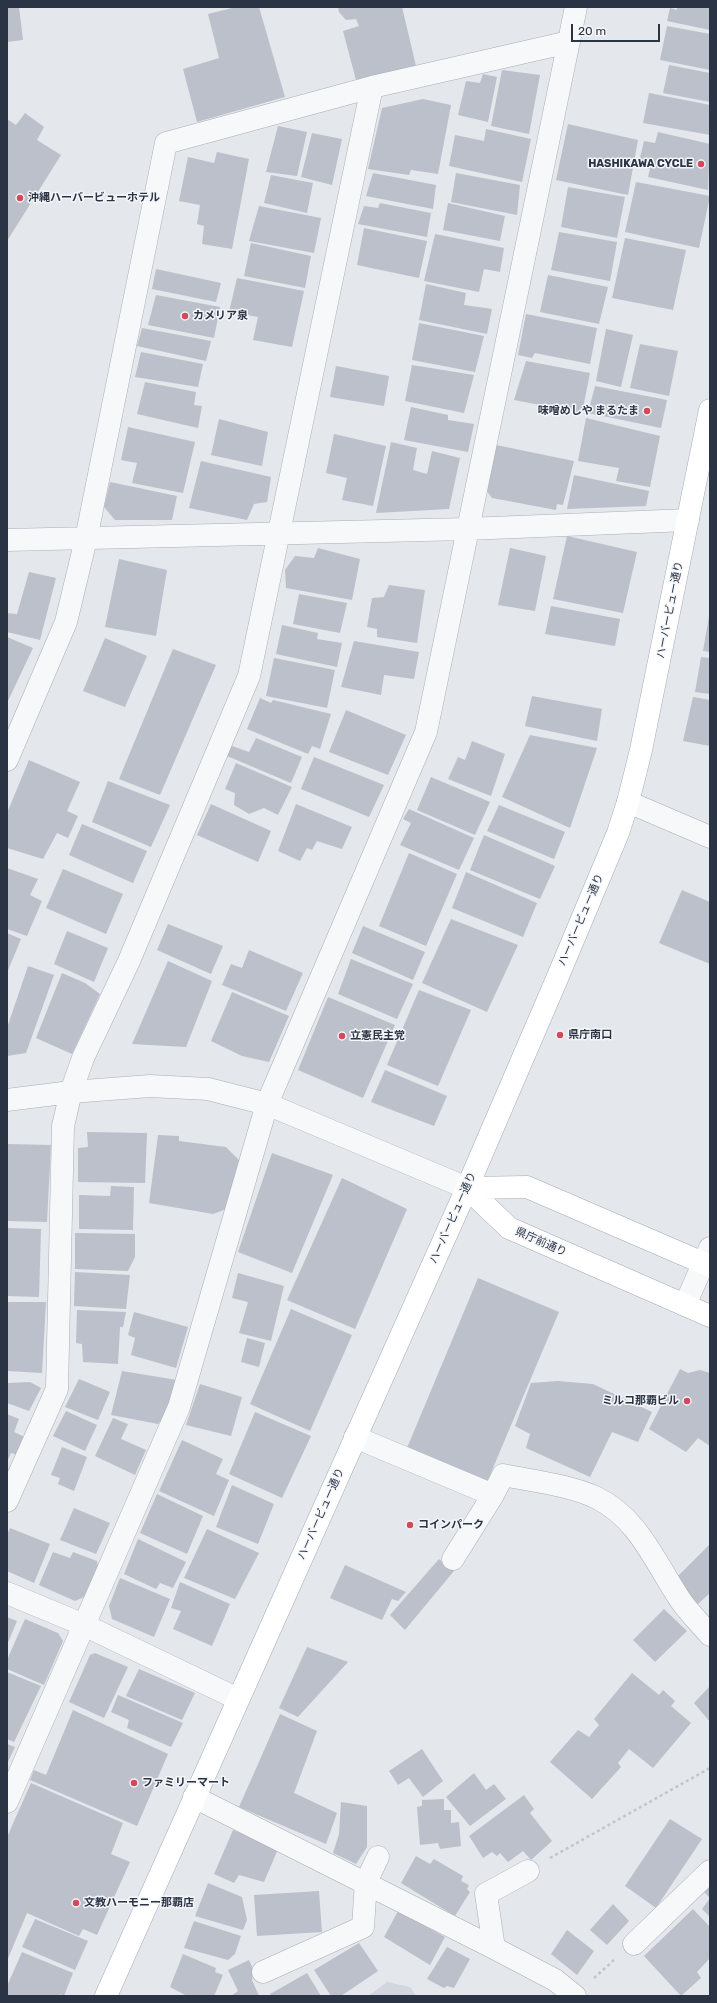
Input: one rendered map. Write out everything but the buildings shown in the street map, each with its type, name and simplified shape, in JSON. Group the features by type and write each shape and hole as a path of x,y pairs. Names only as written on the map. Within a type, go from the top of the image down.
{"main road":[{"name":"ハーバービュー通り","path":"106,1996 467,1188 563,966 618,833 628,802 642,743 710,410"},
{"path":"467,1188 527,1186 708,1259"},
{"name":"県庁前通り","path":"467,1188 509,1228 710,1316"}],"street":[{"path":"7,1802 179,1407 267,1104 426,732 576,7"},
{"path":"7,760 66,622 86,539 166,144 372,88 569,42"},
{"path":"7,1501 57,1389 62,1126 71,1092 83,1058 129,961 249,676 277,534 372,88"},
{"path":"7,540 467,529 688,520"},
{"path":"628,802 710,837"},
{"path":"7,1100 71,1092 150,1086 180,1086 208,1089 267,1104 467,1188"},
{"path":"685,1305 708,1259"},
{"path":"355,1437 493,1496"},
{"path":"453,1559 493,1496 503,1475 584,1493 599,1499 624,1516 642,1538 680,1599 710,1635"},
{"path":"7,1593 84,1625 238,1698"},
{"path":"194,1797 366,1882 494,1948 555,1980 574,1996"},
{"path":"263,1972 364,1927 366,1882 378,1857"},
{"path":"494,1948 486,1894 528,1870"},
{"path":"634,1944 710,1871"}],"path":[{"path":"528,1870 710,1768"},
{"path":"574,1996 634,1944"}],"shaded area":[{"path":"387,1982 410,1987 416,1996 368,1996"}],"place":[{"name":"HASHIKAWA CYCLE","path":"701,164"},
{"name":"沖縄ハーバービューホテル","path":"20,198"},
{"name":"カメリア泉","path":"185,316"},
{"name":"味噌めしや まるたま","path":"647,411"},
{"name":"県庁南口","path":"560,1035"},
{"name":"立憲民主党","path":"342,1036"},
{"name":"ミルコ那覇ビル","path":"687,1401"},
{"name":"コインパーク","path":"410,1525"},
{"name":"ファミリーマート","path":"134,1783"},
{"name":"文教ハーモニー那覇店","path":"76,1903"}]}
